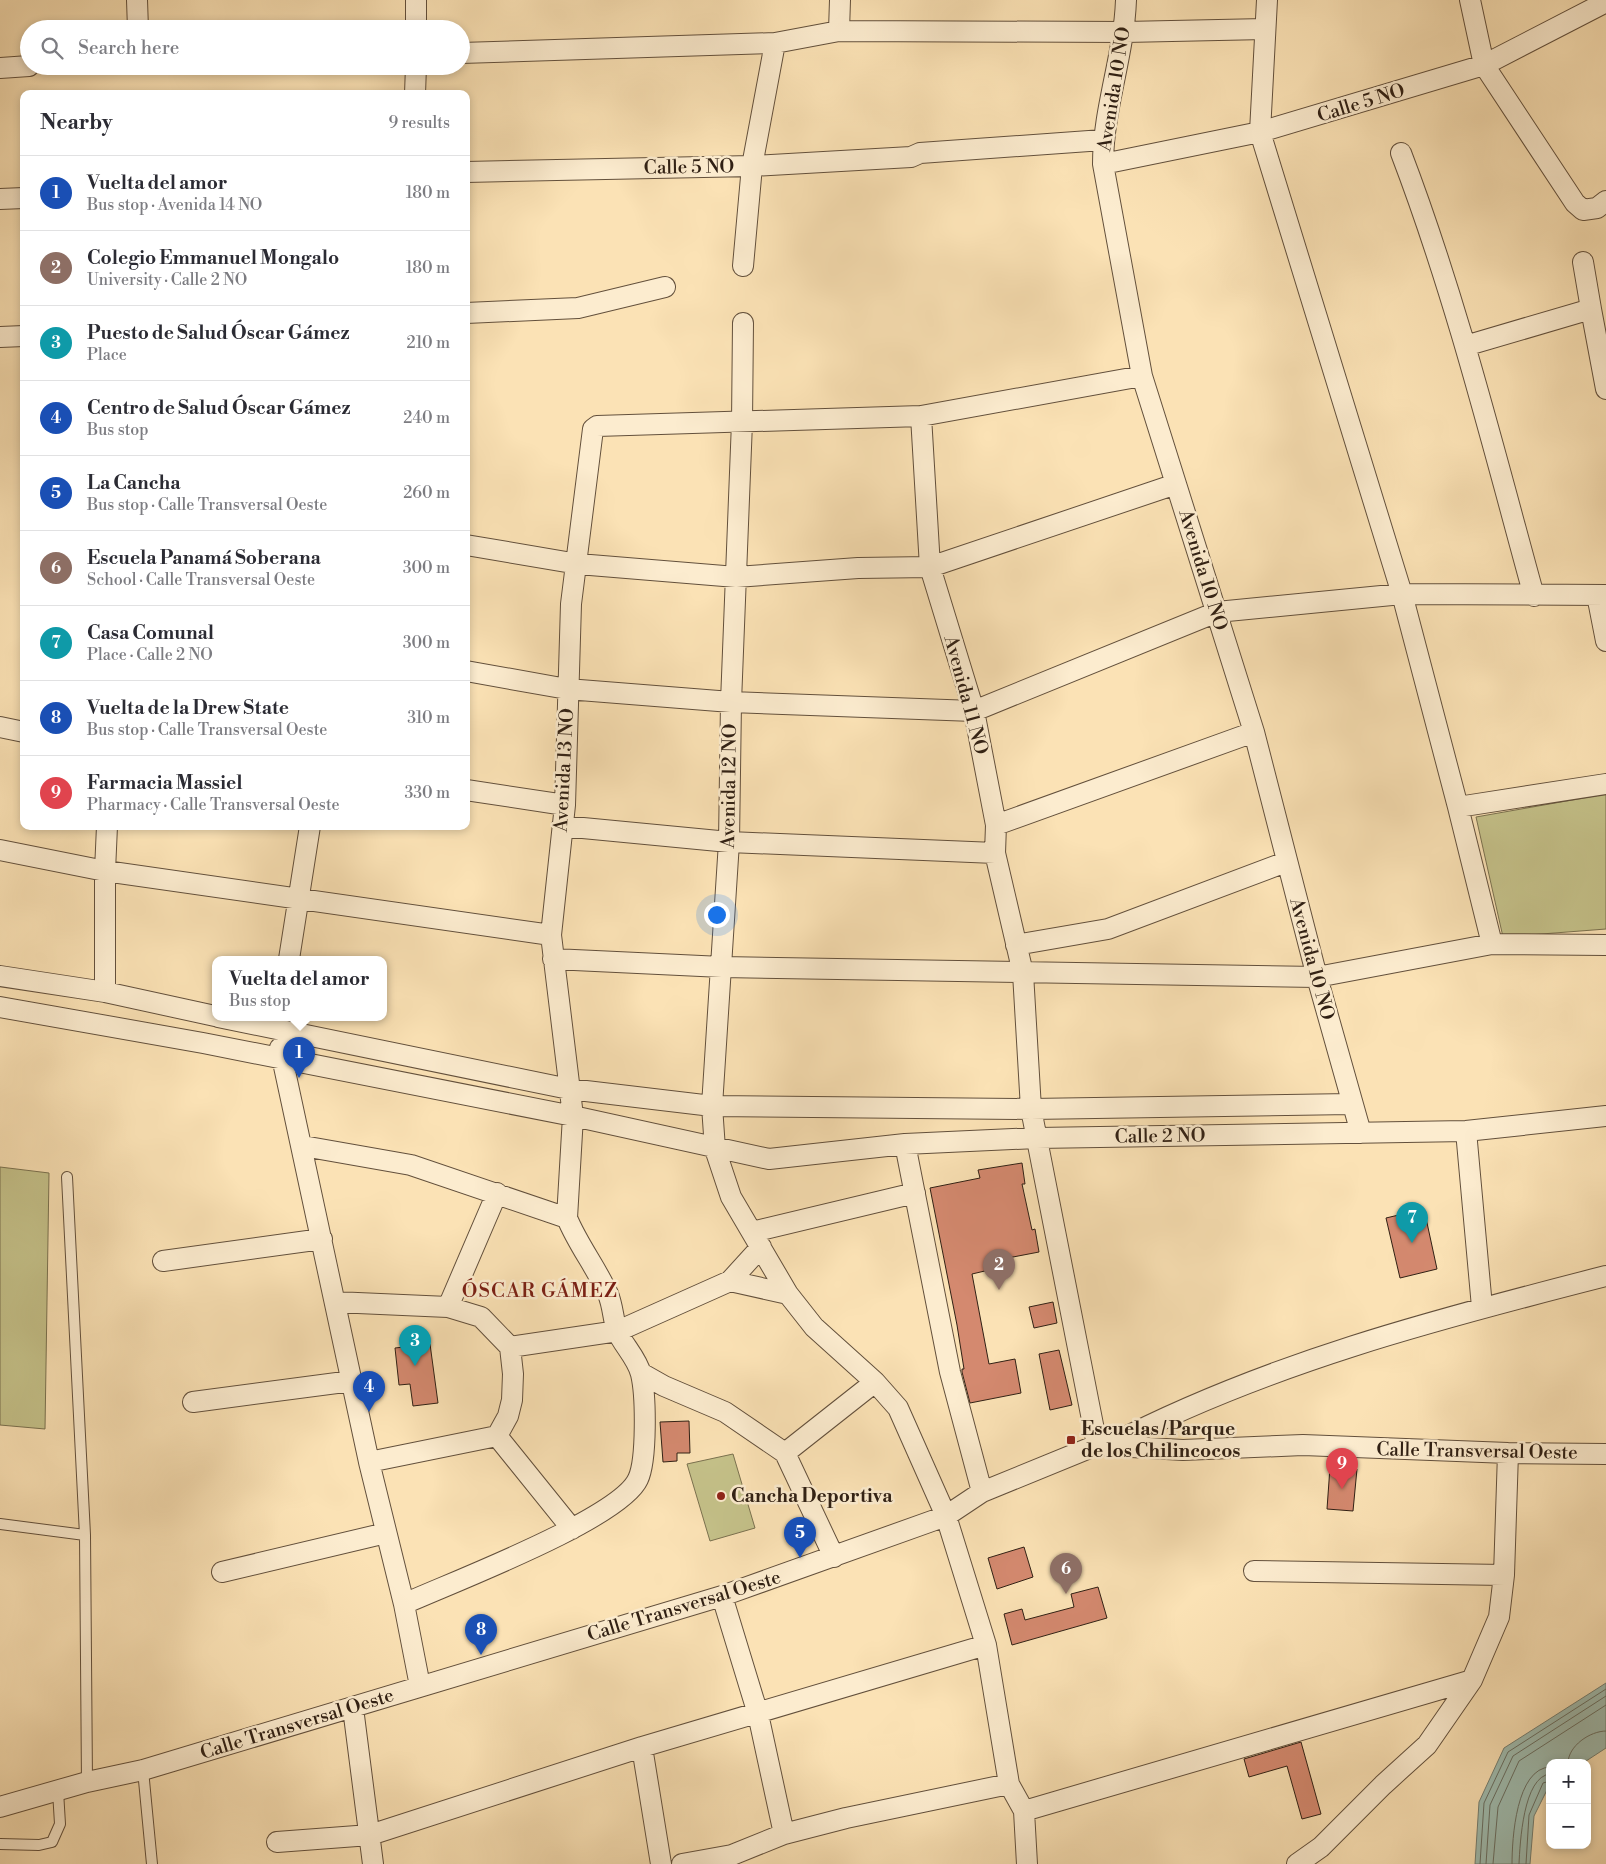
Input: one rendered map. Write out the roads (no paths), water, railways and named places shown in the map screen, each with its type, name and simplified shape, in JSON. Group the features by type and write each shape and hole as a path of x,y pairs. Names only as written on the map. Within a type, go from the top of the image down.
{"street":[{"path":"137,0 138,20"},
{"path":"416,0 416,20"},
{"path":"839,30 840,0"},
{"name":"Avenida 10 NO","path":"1126,0 1125,32 1102,140 1102,164 1142,376 1254,732 1286,862 1361,1133"},
{"path":"1267,0 1260,132 1402,594 1492,944"},
{"path":"1470,0 1484,65 1575,203 1583,210 1597,208 1606,201"},
{"name":"Calle 5 NO","path":"1102,164 1260,132 1484,65 1606,2"},
{"path":"470,53 775,44 839,30 1125,32 1265,29"},
{"path":"743,266 752,166 775,44"},
{"path":"0,68 20,67"},
{"path":"415,90 416,75"},
{"name":"Calle 5 NO","path":"470,172 752,166 911,157 920,153 1102,140"},
{"path":"1401,153 1429,226 1465,346 1534,596"},
{"path":"0,199 20,198"},
{"path":"1583,262 1606,389"},
{"path":"470,313 578,308 665,287"},
{"path":"1465,346 1591,309"},
{"name":"Avenida 12 NO","path":"743,323 742,422 731,702 729,842 712,1106 715,1149 731,1197 788,1294 814,1327 875,1382 898,1408 946,1516 986,1645 1009,1784 1024,1811"},
{"path":"0,337 20,336"},
{"path":"742,422 921,416 1142,376"},
{"name":"Avenida 11 NO","path":"921,416 930,567 974,711 996,825 995,853 1023,973 1031,1109 1103,1446"},
{"name":"Avenida 13 NO","path":"567,1218 572,1116 552,959 551,935 565,805 571,604 578,564 591,434 597,426 742,422"},
{"path":"470,546 578,564 736,577 858,568 930,567 1176,484"},
{"path":"470,672 567,689 731,702 974,711 1216,612 1402,594 1602,595 1606,641"},
{"path":"0,727 20,731"},
{"path":"996,825 1254,732"},
{"path":"1458,807 1606,784"},
{"path":"470,791 565,805"},
{"path":"562,826 729,842 995,853"},
{"path":"105,992 107,830"},
{"path":"290,956 309,830"},
{"path":"0,850 105,871 551,935"},
{"path":"1016,945 1108,929 1286,862"},
{"path":"552,959 722,968 1317,977 1492,944 1606,945"},
{"path":"0,976 105,992 212,1015"},
{"name":"Calle 2 NO","path":"0,1007 203,1043 640,1129 715,1149 768,1159 905,1144 1037,1138 1466,1130 1606,1116"},
{"path":"261,1021 278,1023 569,1089 712,1106 1031,1109 1352,1104"},
{"path":"278,1023 283,1060 369,1462 404,1604 420,1686"},
{"path":"1466,1130 1482,1307"},
{"path":"905,1144 950,1372 982,1492"},
{"path":"302,1146 410,1165 567,1218 575,1238 593,1264 609,1296 618,1331 641,1373 644,1422 643,1452 638,1480 613,1506 572,1529 404,1604"},
{"path":"448,1307 497,1193"},
{"path":"510,1347 618,1331 730,1281 756,1240 915,1193"},
{"path":"163,1261 322,1238"},
{"path":"1103,1446 1222,1392 1353,1347 1482,1307 1606,1276"},
{"path":"730,1281 788,1294"},
{"path":"335,1302 448,1307 482,1318 510,1347 513,1374 512,1400 508,1416 497,1436 369,1462"},
{"path":"641,1373 664,1386 725,1412 785,1452 834,1557"},
{"path":"193,1402 352,1381"},
{"path":"785,1452 875,1382"},
{"path":"497,1436 572,1529"},
{"name":"Calle Transversal Oeste","path":"0,1808 88,1782 143,1770 722,1596 946,1516 982,1492 1103,1446 1182,1450 1303,1445 1508,1453 1606,1454"},
{"path":"1296,1864 1321,1847 1427,1744 1472,1680 1499,1617 1504,1575 1508,1453"},
{"path":"222,1572 386,1533"},
{"path":"1254,1572 1504,1575"},
{"path":"722,1596 758,1714 784,1834"},
{"path":"277,1842 370,1835 642,1747 986,1645"},
{"path":"1027,1864 1024,1811 1472,1680"},
{"path":"353,1708 373,1864"},
{"path":"642,1747 661,1864"},
{"path":"682,1864 732,1859 784,1834 846,1818 1009,1784"}],"lane":[{"path":"67,1177 85,1535 88,1782"},
{"path":"0,1524 85,1535"},
{"path":"143,1770 152,1864"},
{"path":"0,1844 39,1845 52,1842 60,1824 58,1791"}],"water":[{"path":"1606,1683 1606,1748 1589,1759 1546,1759 1546,1792 1534,1816 1530,1864 1475,1864 1479,1802 1504,1748"}],"place":[{"name":"Vuelta del amor","path":"299,1078"},
{"name":"Casa Comunal","path":"1412,1243"},
{"name":"Colegio Emmanuel Mongalo","path":"999,1290"},
{"name":"Puesto de Salud Óscar Gámez","path":"415,1366"},
{"name":"Centro de Salud Óscar Gámez","path":"369,1412"},
{"name":"Escuelas / Parque de los Chilincocos","path":"1071,1440"},
{"name":"Farmacia Massiel","path":"1342,1489"},
{"name":"Cancha Deportiva","path":"721,1496"},
{"name":"La Cancha","path":"800,1558"},
{"name":"Escuela Panamá Soberana","path":"1066,1594"},
{"name":"Vuelta de la Drew State","path":"481,1655"}],"district":[{"name":"ÓSCAR GÁMEZ","path":"540,1291"}]}
